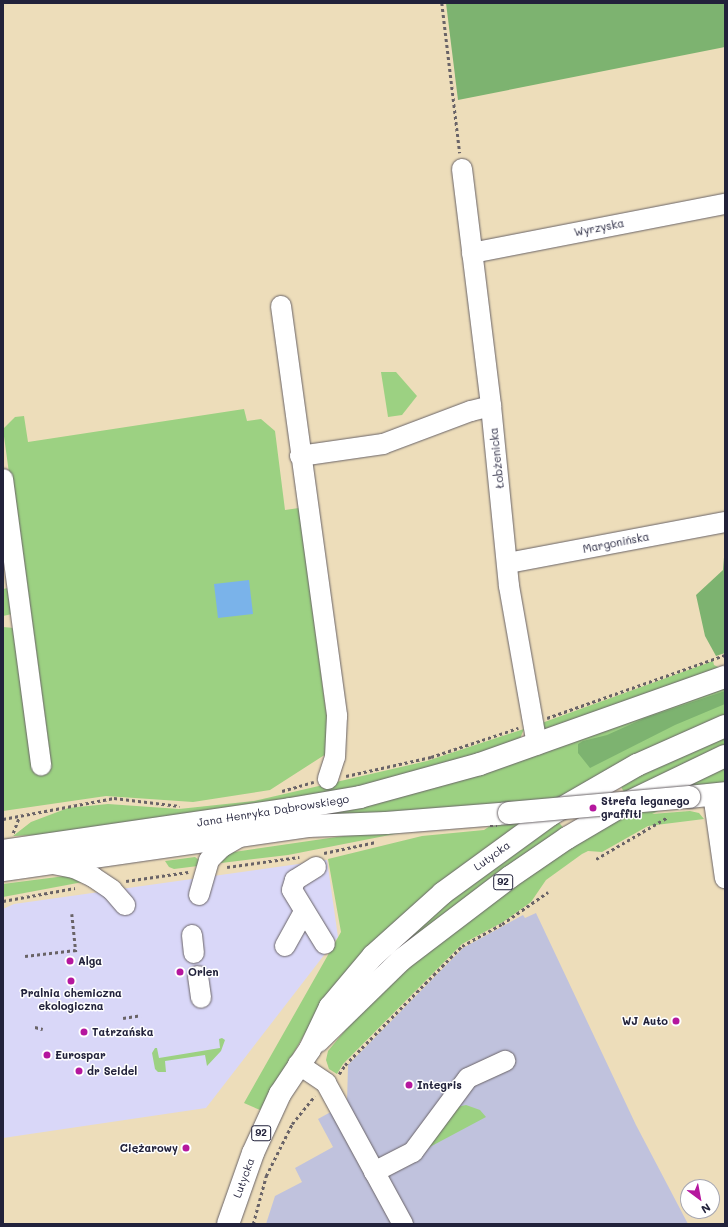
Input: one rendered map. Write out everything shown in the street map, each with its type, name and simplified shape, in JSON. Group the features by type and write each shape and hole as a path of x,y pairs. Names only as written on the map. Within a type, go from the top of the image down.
{"main road":[{"name":"Jana Henryka Dąbrowskiego","path":"8,842 341,801 444,775 537,745 725,677"},
{"name":"Lutycka","path":"228,1224 263,1130 330,1007 356,975 396,933 443,893 564,806 642,762 725,726"},
{"name":"Lutycka","path":"304,1056 401,960 494,888 595,821 653,789 725,756"},
{"name":"Jana Henryka Dąbrowskiego","path":"3,870 315,826 386,823 719,794"}],"street":[{"name":"Łobżenicka","path":"462,169 491,406 508,563 537,745"},
{"name":"Wyrzyska","path":"472,253 725,204"},
{"path":"281,306 300,456 337,716 335,758 328,779"},
{"path":"300,456 383,444 471,411 491,406"},
{"path":"3,479 41,765"},
{"name":"Margonińska","path":"508,563 725,522"},
{"path":"719,794 725,878"},
{"path":"199,895 204,870 218,851 241,836"},
{"path":"311,859 301,876 292,886 295,896 304,912 325,944"},
{"path":"47,864 80,870 112,890 125,905"},
{"path":"285,946 304,912"},
{"path":"198,976 201,998"},
{"path":"304,1056 326,1084 403,1224"},
{"path":"374,1172 413,1152 468,1078 505,1061"}],"path":[{"path":"442,3 462,169"},
{"path":"274,793 328,779 431,757 533,723 725,654"},
{"path":"3,819 19,817 59,806 114,798 185,806"},
{"path":"596,859 670,816"},
{"path":"8,842 19,817"},
{"path":"482,827 490,826"},
{"path":"3,902 14,898 103,884 204,870 311,859 384,840"},
{"path":"253,1224 266,1176 292,1124 326,1084 340,1073 345,1065 462,946 502,924 548,892"},
{"path":"25,956 76,951 72,914"},
{"path":"123,1018 141,1015"},
{"path":"34,1028 44,1029"}],"shaded area":[{"path":"327,860 338,937 206,1108 3,1138 3,909 14,904"},
{"path":"536,913 636,1125 680,1209 680,1219 685,1219 688,1224 266,1224 275,1196 302,1182 295,1168 333,1147 318,1119 347,1103 348,1065 463,948 523,915 525,918"}],"green space":[{"path":"446,3 725,3 725,47 458,100"},
{"path":"381,372 396,372 417,396 402,415 388,417"},
{"path":"244,409 247,421 261,419 275,431 285,510 299,508 330,741 326,754 270,790 193,802 106,796 3,811 3,627 14,628 20,554 3,429 15,417 24,416 28,442"},
{"path":"725,544 725,653 716,656 705,636 696,595 723,570"},
{"path":"8,588 12,614 3,616 3,589"},
{"path":"713,661 714,665 722,669 545,729 539,724"},
{"path":"725,685 725,715 561,798 310,1025 260,1110 244,1103 341,932 328,859 422,836 484,830 523,804 259,822"},
{"path":"725,691 725,704 675,725 590,768 578,753 578,744 583,741 607,735 645,718"},
{"path":"524,729 519,741 362,788 65,834 13,836 31,822 68,808 108,804 179,809 254,801 427,761"},
{"path":"725,734 725,746 625,794 619,783"},
{"path":"725,765 725,785 717,783 652,814 690,811 699,813 704,819 648,826 602,852 588,851 582,854 546,880 531,902 503,922 462,944 343,1064 337,1074 329,1069 326,1060 328,1051 357,1016 405,969 475,913 605,825"},
{"path":"557,820 565,830 367,979 416,926"},
{"path":"405,832 288,855 213,864 227,853 364,833"},
{"path":"195,857 199,860 198,866 174,869 169,867 165,861"},
{"path":"65,876 83,882 3,897 3,884"},
{"path":"222,1038 225,1040 221,1051 207,1066 205,1055 165,1061 166,1072 158,1072 155,1069 152,1053 155,1048 157,1048 159,1058 220,1048 219,1039"},
{"path":"466,1105 480,1110 486,1117 426,1149 457,1107"}],"water":[{"path":"249,580 253,614 218,618 214,584"}],"place":[{"name":"Strefa leganego graffiti","path":"593,808"},
{"name":"Alga","path":"70,961"},
{"name":"Orlen","path":"180,972"},
{"name":"Pralnia chemiczna ekologiczna","path":"71,981"},
{"name":"WJ Auto","path":"676,1021"},
{"name":"Tatrzańska","path":"84,1032"},
{"name":"Eurospar","path":"47,1055"},
{"name":"dr Seidel","path":"79,1071"},
{"name":"Integris","path":"409,1085"},
{"name":"Ciężarowy","path":"186,1148"}]}
